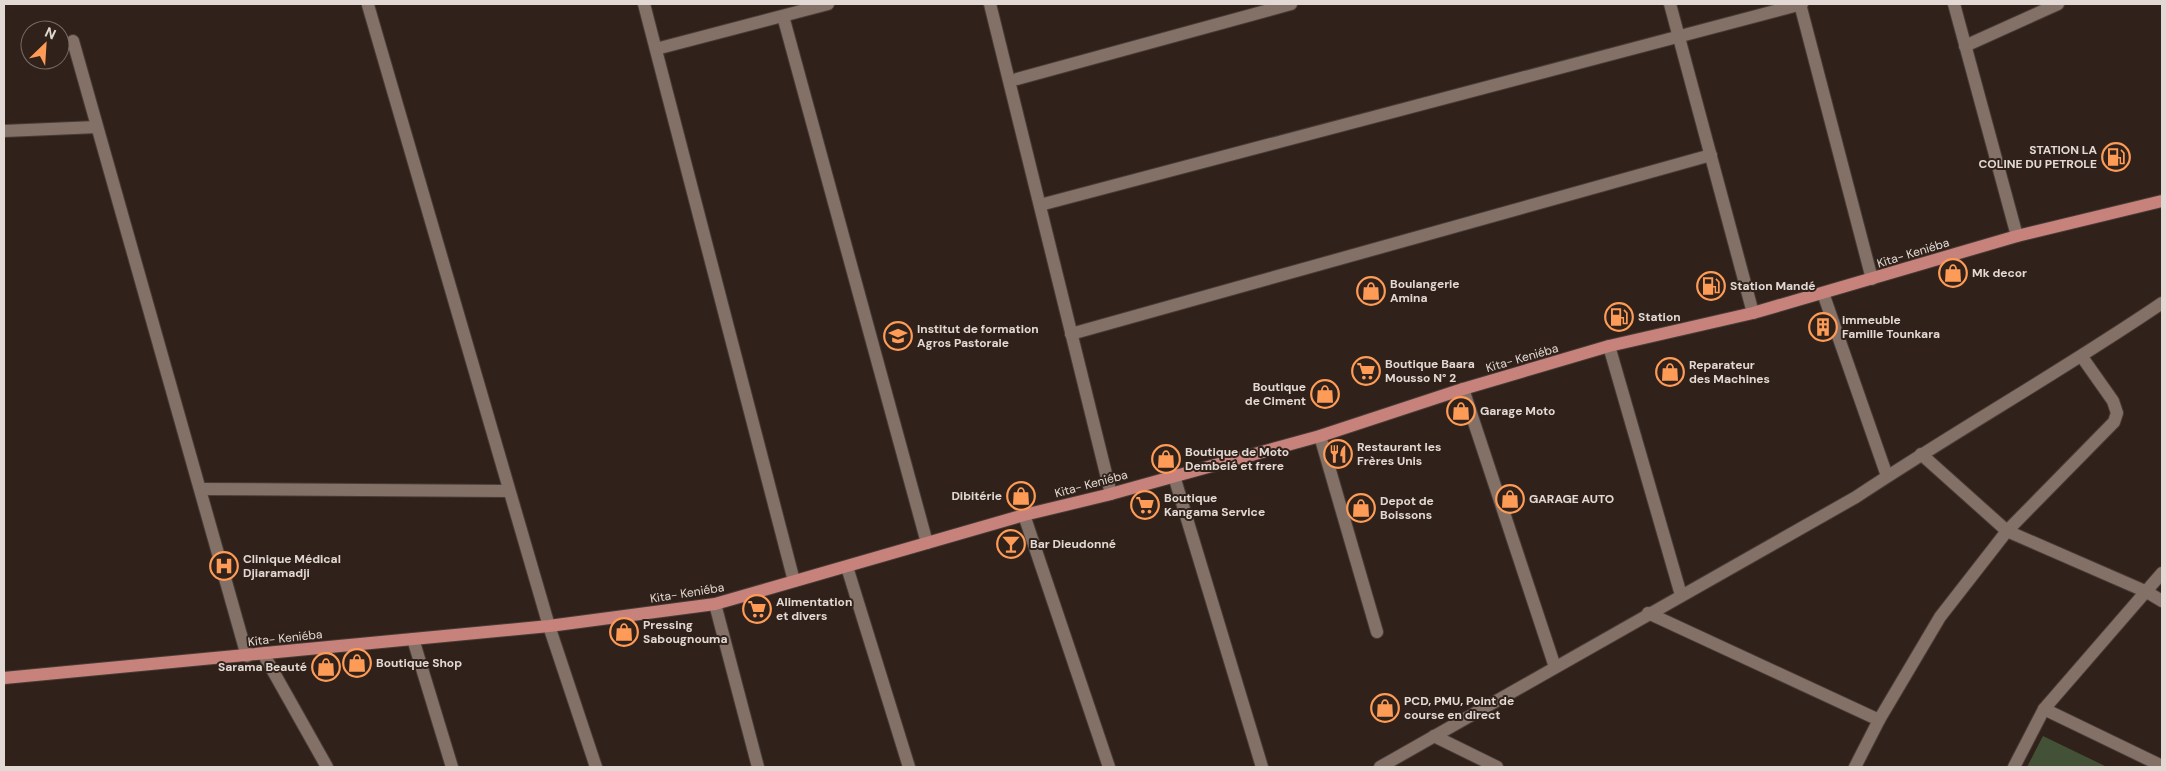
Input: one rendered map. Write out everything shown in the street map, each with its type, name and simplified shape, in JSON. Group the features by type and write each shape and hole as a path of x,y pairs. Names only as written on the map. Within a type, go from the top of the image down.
{"main road":[{"name":"Kita- Keniéba","path":"4,678 264,655 549,626 714,604 1024,515 1111,494 1320,436 1463,389 1609,346 1753,313 2016,236 2162,201"}],"street":[{"path":"644,4 794,581"},
{"path":"656,49 828,4"},
{"path":"990,4 1111,494"},
{"path":"1017,79 1291,4"},
{"path":"1670,4 1753,313"},
{"path":"1040,205 1801,4 1872,279"},
{"path":"1954,4 2016,236"},
{"path":"1965,46 2058,4"},
{"path":"368,5 549,626 596,767"},
{"path":"783,16 927,544"},
{"path":"73,41 247,656"},
{"path":"4,131 97,127"},
{"path":"1072,334 1710,155"},
{"path":"1823,293 1887,476"},
{"path":"1380,767 1648,613 1856,498 1921,454 2082,357 2162,303"},
{"path":"1609,346 1681,595"},
{"path":"1855,767 1879,720 1940,617 2007,531 2114,422 2117,413 2113,401 2082,357"},
{"path":"1463,389 1555,666"},
{"path":"1320,436 1377,632"},
{"path":"1921,454 2007,531 2147,592 2162,601"},
{"path":"1174,476 1262,767"},
{"path":"200,489 510,491"},
{"path":"1024,515 1109,767"},
{"path":"847,567 909,767"},
{"path":"2014,767 2044,709 2162,573"},
{"path":"714,604 758,767"},
{"path":"1648,613 1879,720"},
{"path":"413,640 452,767"},
{"path":"264,655 327,767"},
{"path":"2044,709 2162,766"},
{"path":"1434,736 1497,767"}],"green space":[{"path":"2043,736 2107,767 2027,767"}],"place":[{"name":"STATION LA COLINE DU PETROLE","path":"2116,157"},
{"name":"Mk decor","path":"1953,273"},
{"name":"Station Mandé","path":"1711,286"},
{"name":"Boulangerie Amina","path":"1371,291"},
{"name":"Station","path":"1619,317"},
{"name":"immeuble Famille Tounkara","path":"1823,327"},
{"name":"Institut de formation Agros Pastorale","path":"898,336"},
{"name":"Boutique Baara Mousso N° 2","path":"1366,371"},
{"name":"Reparateur des Machines","path":"1670,372"},
{"name":"Boutique de Ciment","path":"1325,394"},
{"name":"Garage Moto","path":"1461,411"},
{"name":"Restaurant les Frères Unis","path":"1338,454"},
{"name":"Boutique de Moto Dembelé et frere","path":"1166,459"},
{"name":"Dibitérie","path":"1021,496"},
{"name":"GARAGE AUTO","path":"1510,499"},
{"name":"Boutique Kangama Service","path":"1145,505"},
{"name":"Depot de Boissons","path":"1361,508"},
{"name":"Bar Dieudonné","path":"1011,544"},
{"name":"Clinique Médical Djiaramadji","path":"224,566"},
{"name":"Alimentation et divers","path":"757,609"},
{"name":"Pressing Sabougnouma","path":"624,632"},
{"name":"Boutique Shop","path":"357,663"},
{"name":"Sarama Beauté","path":"326,667"},
{"name":"PCD, PMU, Point de course en direct","path":"1385,708"}]}
